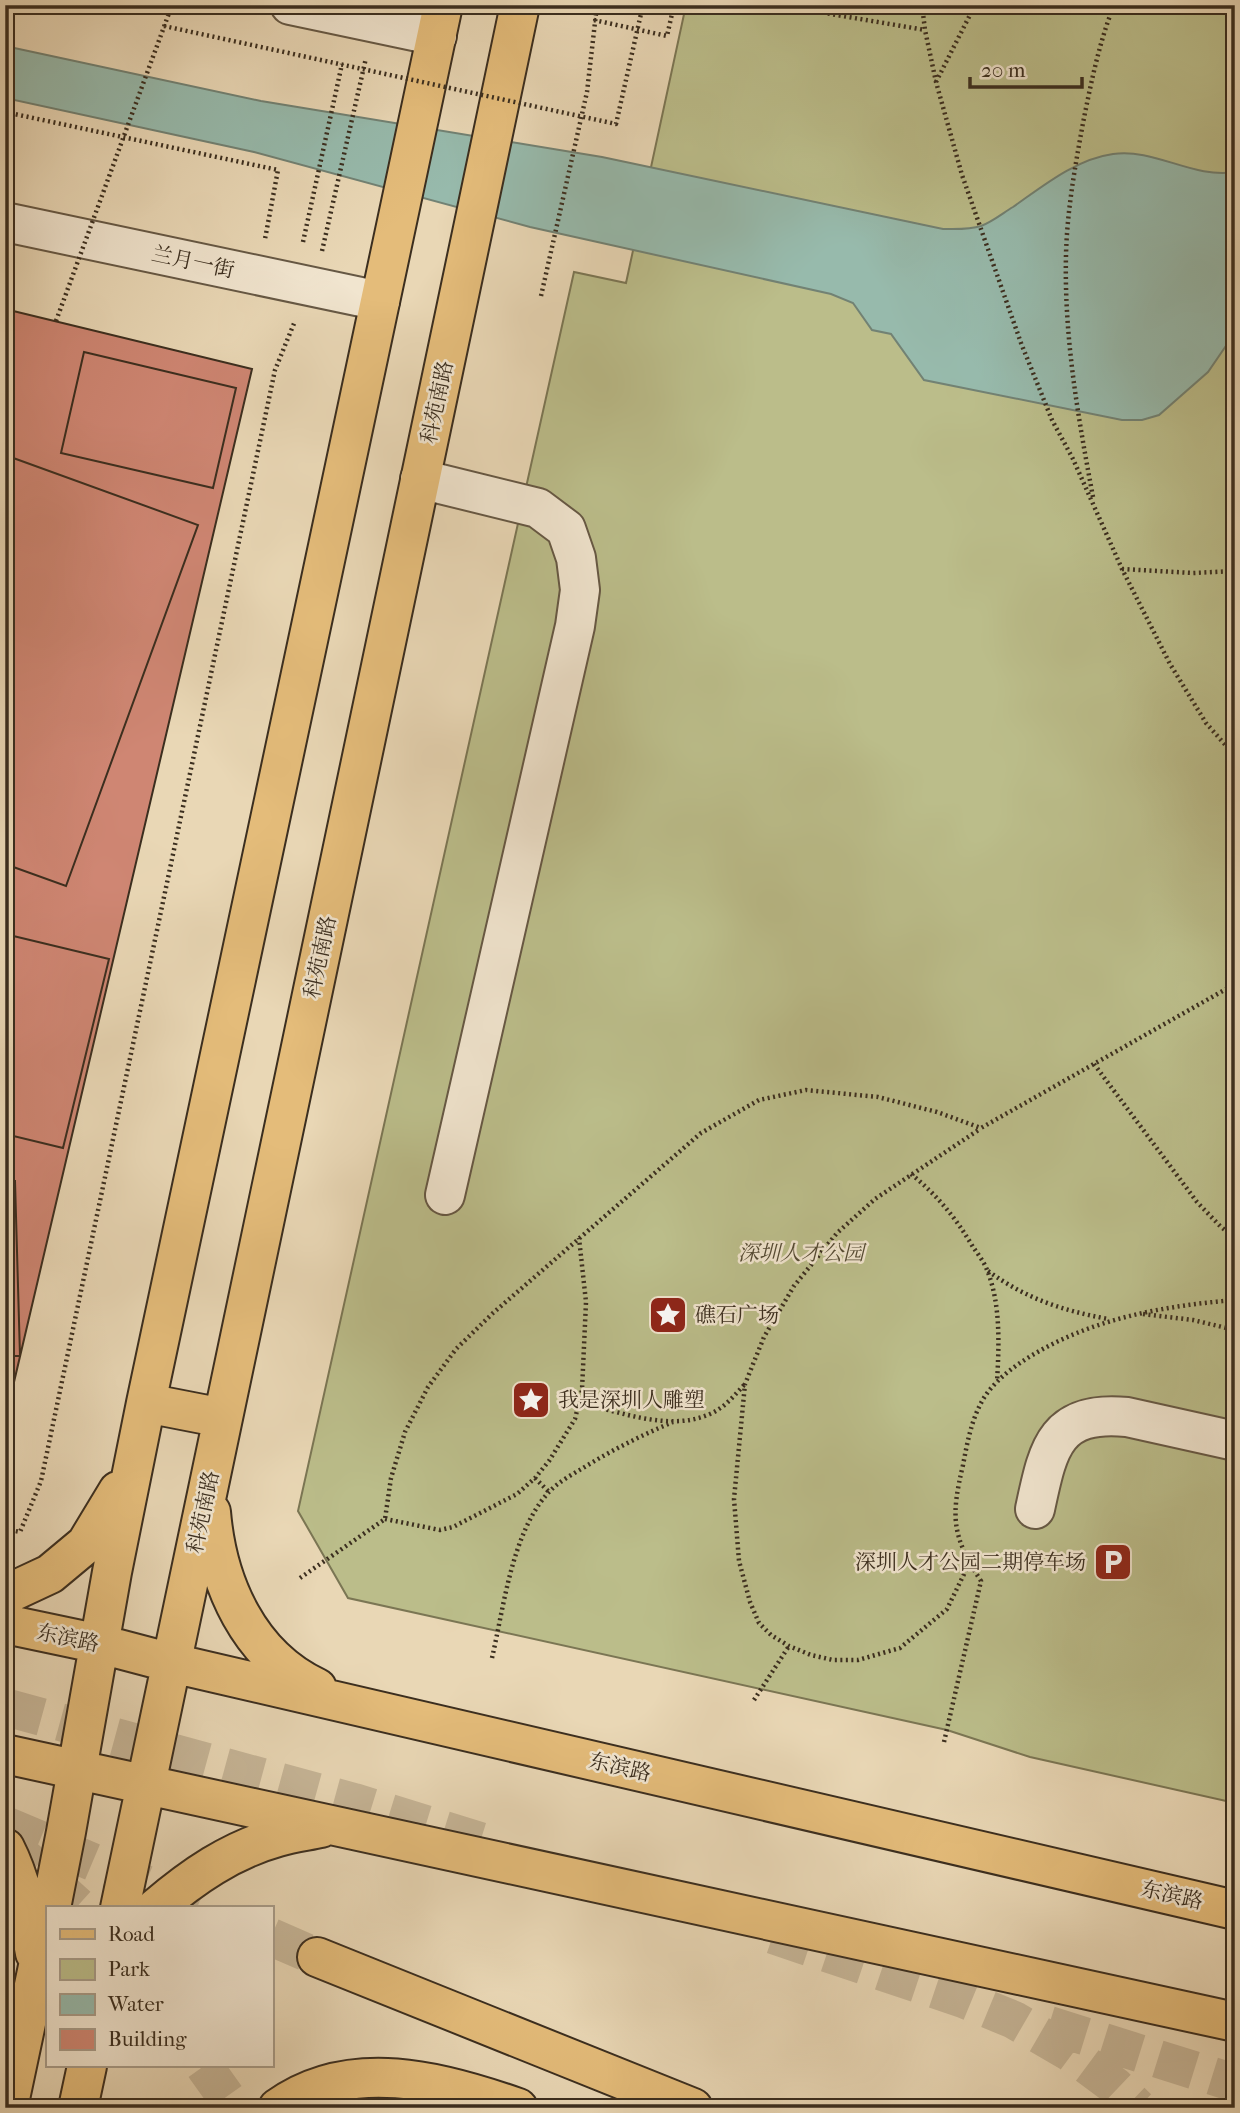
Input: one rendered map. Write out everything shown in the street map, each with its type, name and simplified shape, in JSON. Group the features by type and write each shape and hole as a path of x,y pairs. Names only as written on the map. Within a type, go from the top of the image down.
{"main road":[{"name":"科苑南路","path":"120,1906 520,5"},
{"path":"51,1906 112,1572 146,1403 438,33"},
{"path":"146,1403 223,1418"},
{"path":"5,1595 50,1574 86,1544 134,1462"},
{"path":"209,1483 213,1533 224,1580 242,1620 268,1654 293,1674 347,1703"},
{"name":"东滨路","path":"5,1624 1235,1910"},
{"path":"5,1754 1235,2022"},
{"path":"158,1906 188,1881 223,1858 276,1837 332,1825"},
{"path":"5,1848 12,1861 26,1908 38,1967"},
{"path":"8,2108 46,1929"},
{"path":"317,1956 693,2108"},
{"path":"78,2108 87,2068"},
{"path":"278,2108 303,2094 335,2083 390,2077 410,2078 453,2088 517,2108"}],"street":[{"path":"290,5 438,33"},
{"name":"兰月一街","path":"5,222 380,301"},
{"path":"420,479 538,508 566,530 576,558 580,590 575,626 445,1195"},
{"path":"1035,1509 1045,1466 1059,1436 1074,1423 1090,1417 1127,1417 1235,1441"}],"path":[{"path":"56,321 172,5"},
{"path":"541,296 587,92 597,5"},
{"path":"164,26 616,124 643,5"},
{"path":"594,20 667,36 674,5"},
{"path":"814,5 825,13 925,30"},
{"path":"922,5 936,82 962,175 1021,343 1052,420 1170,664 1206,723 1235,756"},
{"path":"936,82 975,5"},
{"path":"1094,506 1070,359 1066,255 1069,208 1090,88 1114,5"},
{"path":"5,1529 20,1532 41,1481 275,370 323,247 369,45"},
{"path":"303,243 342,64"},
{"path":"5,112 278,170 258,276"},
{"path":"1122,569 1193,573 1235,571"},
{"path":"969,1564 947,1609 900,1648 858,1660 833,1660 811,1655 771,1635 759,1623 750,1602 739,1561 734,1499 745,1384 764,1337 794,1286 837,1233 875,1199 981,1128 1235,984"},
{"path":"1094,1064 1196,1202 1235,1237"},
{"path":"300,1578 385,1518 391,1478 405,1432 428,1387 456,1349 493,1313 701,1133 759,1100 806,1090 878,1097 937,1112 981,1128"},
{"path":"911,1174 949,1210 987,1270 1012,1289 1071,1312 1111,1320"},
{"path":"385,1518 440,1530 453,1527 517,1494 549,1461 580,1403 586,1302 579,1238"},
{"path":"987,1270 998,1324 997,1381"},
{"path":"1139,1313 1235,1329"},
{"path":"580,1403 656,1420 691,1420 712,1413 730,1401 745,1384"},
{"path":"492,1658 520,1541 532,1515 549,1492 606,1453 673,1422"},
{"path":"535,1478 549,1492"},
{"path":"754,1700 789,1646"}],"green space":[{"name":"深圳人才公园","path":"686,5 1235,5 1235,1803 1030,1757 947,1730 348,1598 298,1511 574,272 626,283"}],"water":[{"path":"5,46 261,101 602,157 943,229 967,229 985,224 1073,167 1113,154 1144,155 1204,171 1235,172 1235,337 1230,340 1208,372 1159,415 1142,420 1122,420 924,380 891,334 872,330 853,303 831,294 530,227 254,152 5,98"}],"building":[{"path":"5,309 252,369 10,1399 5,1398"},
{"path":"84,352 236,388 213,488 61,453"},
{"path":"5,455 198,525 66,886 5,864"},
{"path":"5,934 109,959 63,1148 5,1134"},
{"path":"5,1181 15,1181 20,1356 5,1356"}],"tunnel":[{"path":"5,1707 354,1802 493,1845"},
{"path":"5,1825 197,1906"},
{"path":"5,1845 25,1858 78,1906"},
{"path":"773,1935 963,1999 1014,2020 1069,2052 1115,2086 1138,2108"},
{"path":"273,1938 317,1957"},
{"path":"1049,2025 1235,2083"},
{"path":"205,2068 234,2108"}],"place":[{"name":"礁石广场","path":"668,1315"},
{"name":"我是深圳人雕塑","path":"531,1400"},
{"name":"深圳人才公园二期停车场","path":"1113,1562"}]}
